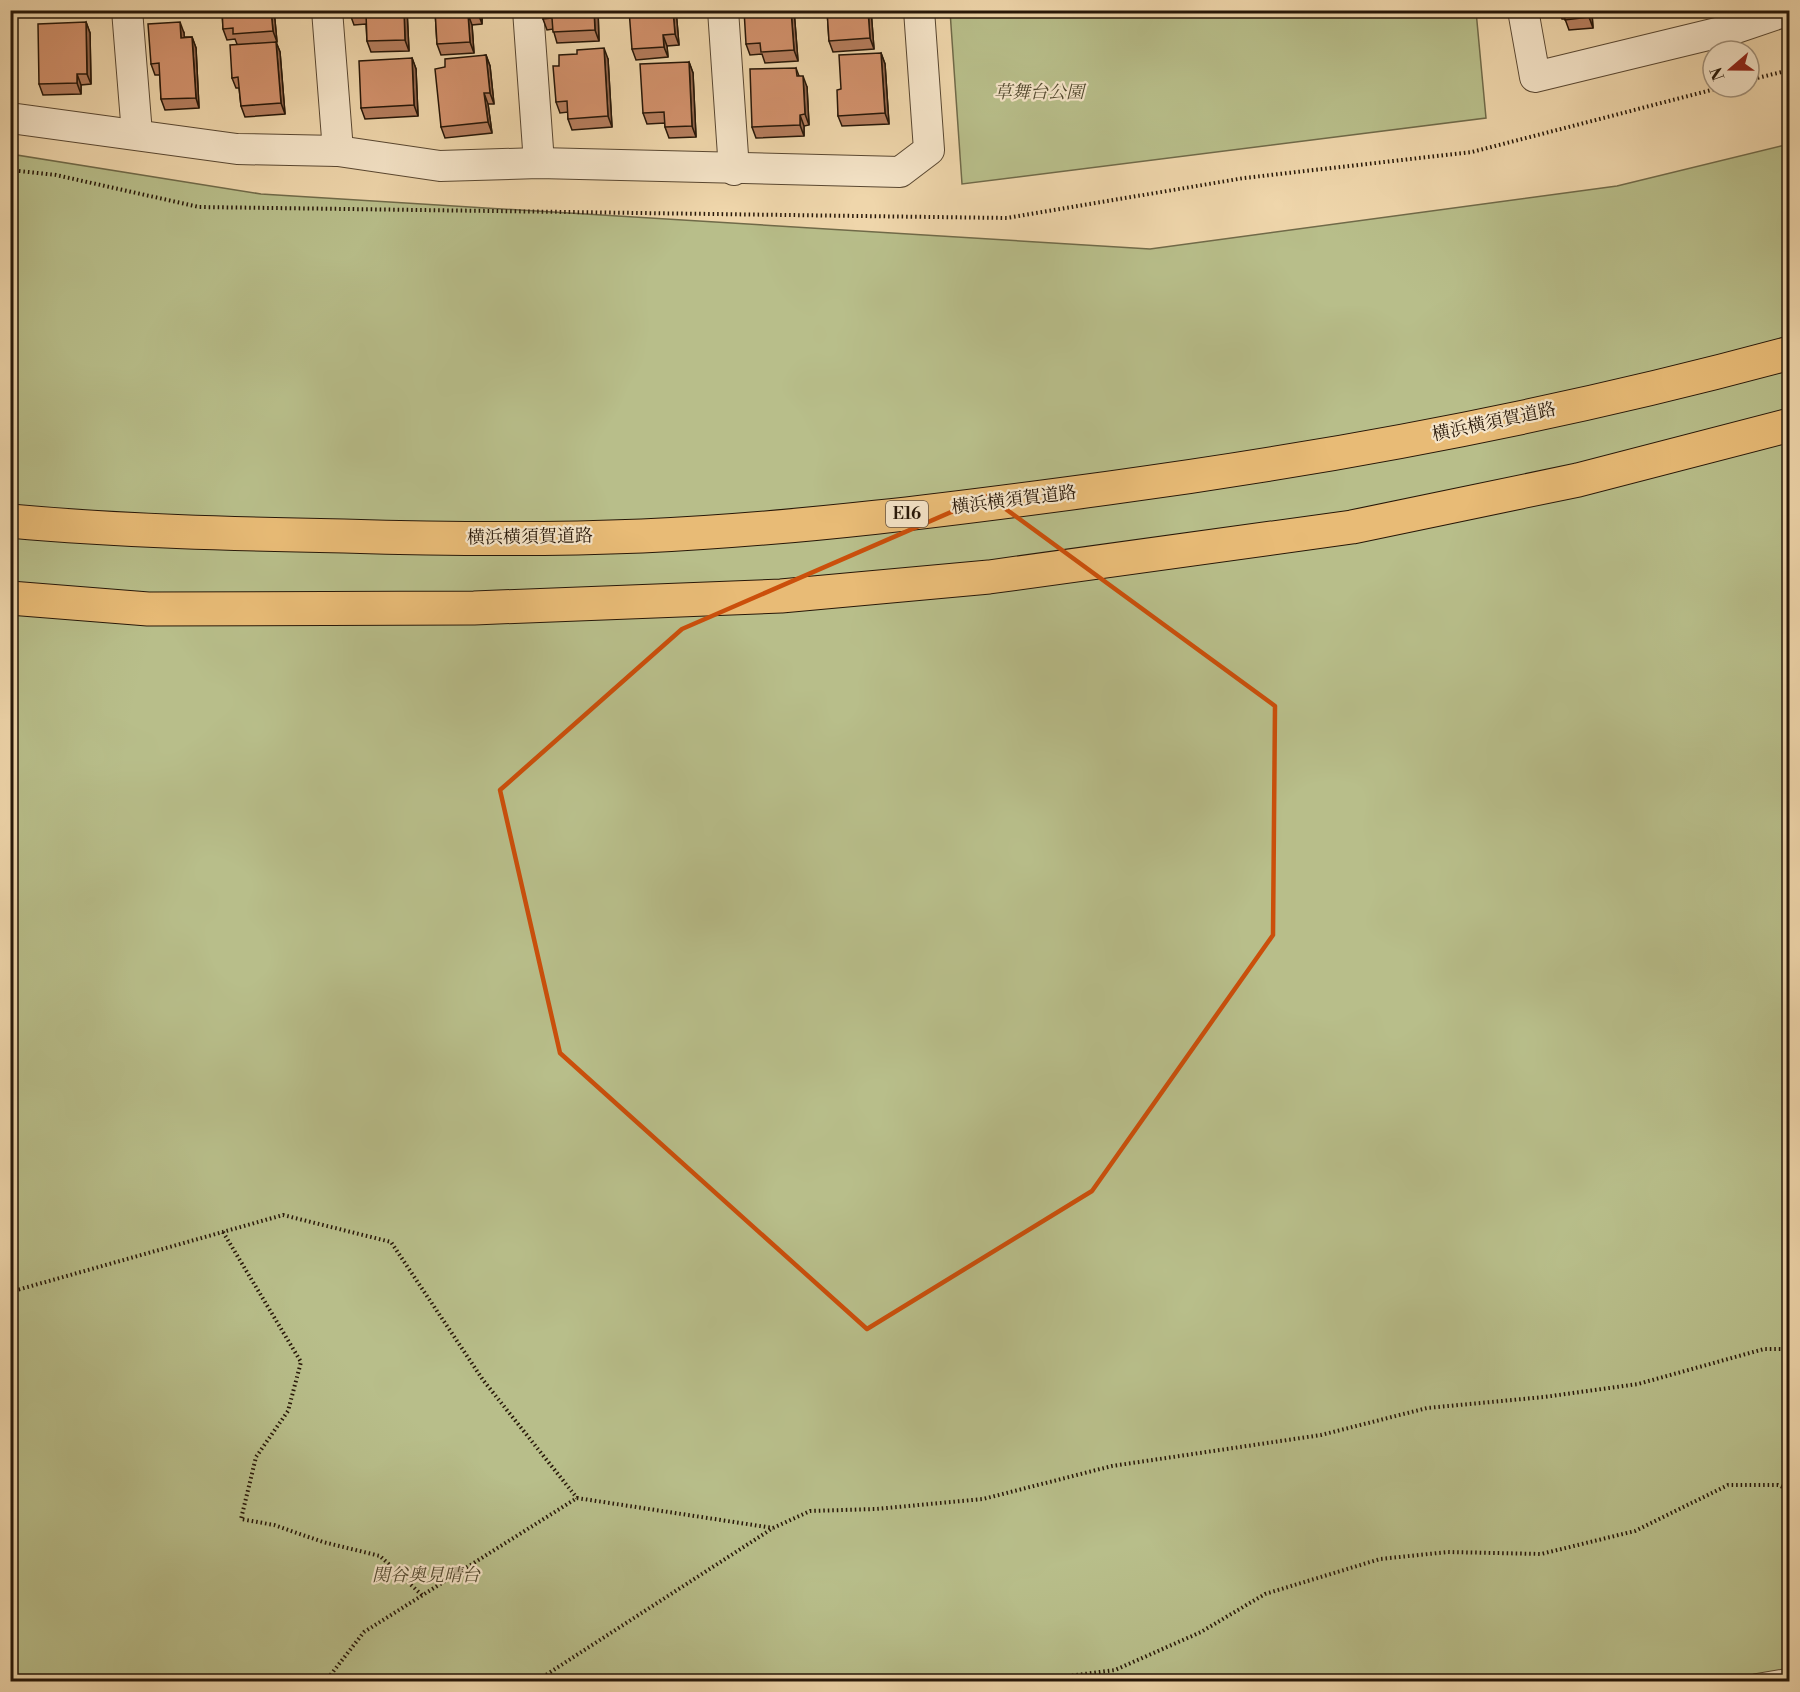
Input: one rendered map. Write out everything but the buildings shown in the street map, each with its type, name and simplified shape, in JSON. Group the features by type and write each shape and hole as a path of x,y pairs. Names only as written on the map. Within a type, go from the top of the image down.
{"highway":[{"name":"横浜横須賀道路","path":"10,521 251,534 447,539 642,536 880,518 1210,474 1402,441 1657,389 1790,353"},
{"path":"10,598 148,609 474,608 781,596 989,577 1352,527 1578,480 1790,425"}],"street":[{"path":"127,10 137,134"},
{"path":"327,10 338,151"},
{"path":"528,10 539,163"},
{"path":"723,10 734,170"},
{"path":"10,118 237,149 338,151 440,166 539,163 734,170 900,172 929,150 919,10"},
{"path":"1523,10 1535,77 1732,20 1790,10"}],"lane":[{"path":"1755,1682 1790,1676"}],"path":[{"path":"1761,77 1790,70"},
{"path":"10,1292 283,1215 391,1242 483,1380 577,1498"},
{"path":"223,1232 301,1362 288,1411 256,1457 241,1519 274,1525 323,1542 380,1556 423,1596"},
{"path":"535,1682 774,1528 810,1511 876,1509 983,1499 1112,1466 1321,1435 1427,1408 1544,1397 1638,1384 1764,1349 1790,1349"},
{"path":"1023,1682 1115,1670 1201,1632 1265,1594 1380,1559 1448,1552 1541,1554 1635,1531 1728,1485 1778,1485 1790,1490"},
{"path":"325,1682 364,1632 577,1498 774,1528"}],"highlighted area":[{"path":"988,496 1275,706 1273,935 1092,1191 867,1329 560,1053 500,790 682,629"}],"green space":[{"name":"草舞台公園","path":"950,11 1476,11 1486,118 962,184"},
{"name":"関谷奥見晴台","path":"1789,144 1789,1681 11,1681 10,154 261,194 1150,249 1617,186"}]}
